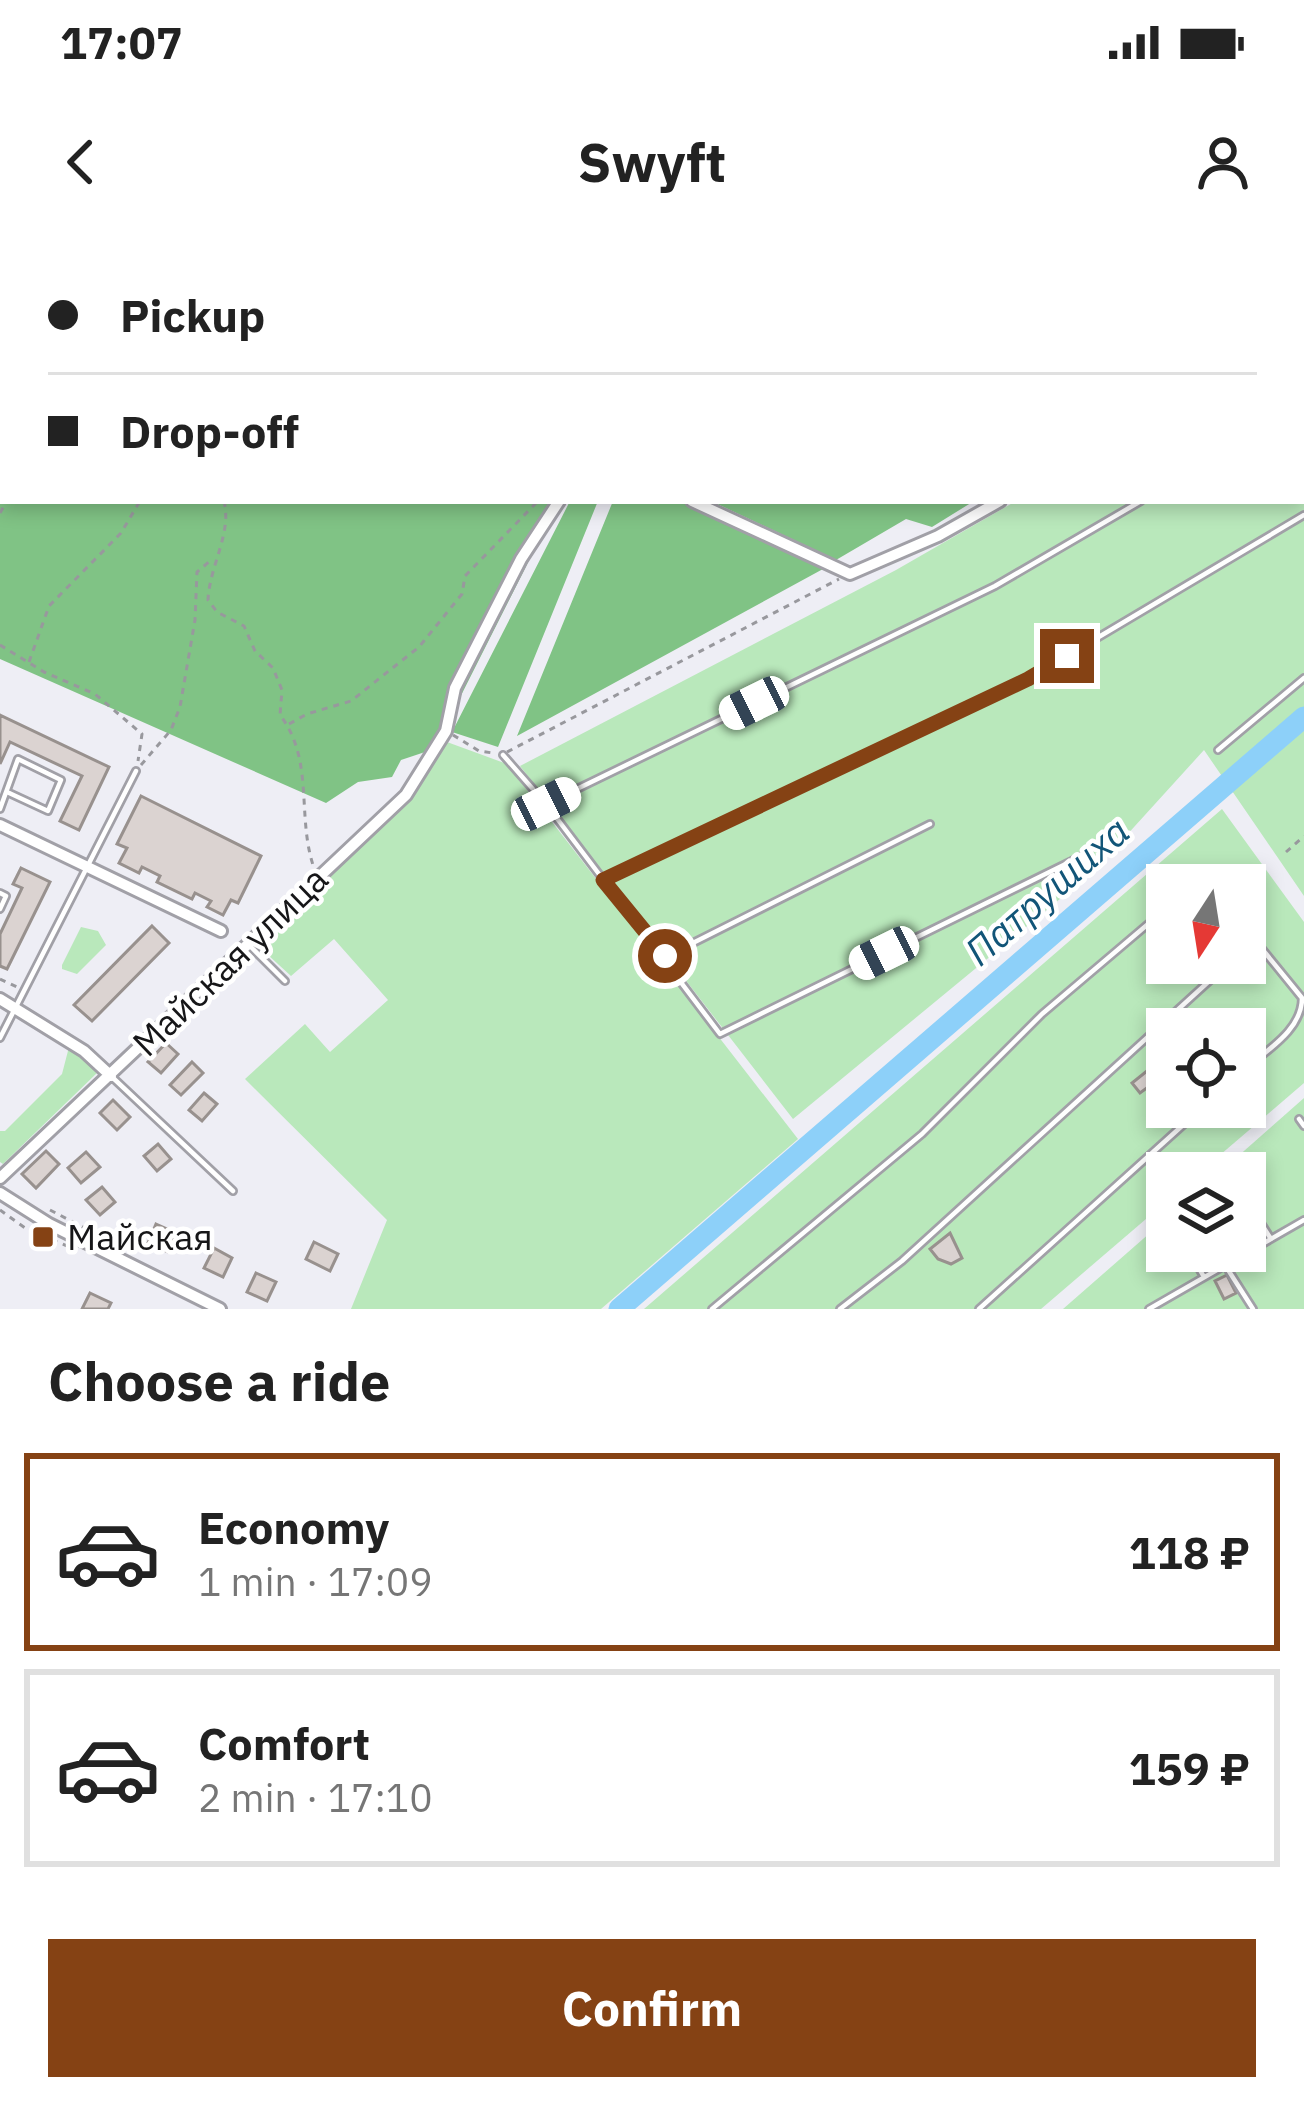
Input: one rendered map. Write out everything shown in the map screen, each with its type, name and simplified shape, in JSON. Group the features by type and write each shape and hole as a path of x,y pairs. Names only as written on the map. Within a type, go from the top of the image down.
{"street":[{"name":"Майская улица","path":"0,1178 406,795 446,731 455,688 521,559 557,504"},
{"path":"698,504 850,574 938,536 995,504"},
{"path":"0,825 221,931"},
{"path":"0,999 84,1051 111,1076"},
{"path":"0,1193 49,1224 220,1309"}],"lane":[{"path":"546,804 995,586 1136,504"},
{"path":"603,880 1028,679 1304,515"},
{"path":"1218,750 1304,678"},
{"path":"503,755 665,956 720,1034 1088,853"},
{"path":"18,759 61,780 48,811 8,792 5,788 18,759"},
{"path":"0,1038 136,771"},
{"path":"0,809 8,792"},
{"path":"665,956 930,824"},
{"path":"0,893 6,896 0,909"},
{"path":"712,1309 922,1134 1042,1014 1146,926"},
{"path":"248,944 285,981"},
{"path":"1266,954 1301,998 1302,1009 1297,1022 1266,1051"},
{"path":"840,1309 902,1261 1206,984"},
{"path":"111,1076 232,1191"},
{"path":"1298,1119 1304,1126"},
{"path":"979,1309 1180,1128"},
{"path":"1266,1242 1304,1220"},
{"path":"1266,1231 1271,1239"},
{"path":"1201,1272 1204,1277"},
{"path":"1149,1309 1213,1272"},
{"path":"1229,1272 1252,1309"}],"path":[{"path":"28,664 49,606 121,532 138,504"},
{"path":"225,504 229,526 214,558 208,600 218,612 244,626 282,690 280,715 305,772 302,818 317,875"},
{"path":"287,724 351,701 419,647 462,594 465,575 535,504"},
{"path":"136,771 176,718 195,620 197,572 214,558"},
{"path":"446,731 479,751 503,755 850,574"},
{"path":"0,644 28,664 95,694 126,718 142,734 136,771"},
{"path":"1286,852 1304,836"},
{"path":"0,979 24,991"}],"green space":[{"path":"0,504 557,504 434,749 401,760 392,777 358,782 326,803 0,659"},
{"path":"568,504 597,504 498,747 452,732"},
{"path":"612,504 686,504 823,569 517,736"},
{"path":"717,504 969,504 932,527 906,519 836,560"},
{"path":"1011,504 1304,504 1304,896 1204,750 1095,870 793,1119 520,766 896,570"},
{"path":"447,742 507,764 798,1139 601,1309 351,1309 387,1220 245,1079 305,1024 330,1052 388,1000 334,939 291,976 255,943 411,798"},
{"path":"1222,809 1262,864 1158,864"},
{"path":"1266,870 1304,922 1304,1083 1266,1116 1266,1008 1146,1008 1146,1128 1252,1128 1224,1152 1146,1152 1146,1219 1041,1309 644,1309 1146,875 1146,984 1266,984"},
{"path":"81,927 98,931 106,945 77,974 62,965"},
{"path":"69,1047 98,1072 3,1164 0,1131 62,1074"},
{"path":"1304,1098 1304,1309 1063,1309 1146,1236 1146,1272 1266,1272 1266,1152 1243,1152"}],"building":[{"path":"0,715 109,767 79,830 60,821 82,776 10,742 0,764"},
{"path":"141,796 261,856 238,903 231,900 223,915 195,893 192,899 157,882 160,876 142,867 139,873 119,863 127,848 117,844"},
{"path":"21,868 50,882 7,969 0,966 0,934 22,888 13,884"},
{"path":"152,926 169,943 92,1021 74,1005"},
{"path":"166,1043 178,1054 161,1073 148,1062"},
{"path":"192,1062 203,1073 181,1095 170,1085"},
{"path":"1146,1072 1146,1089 1140,1093 1132,1083"},
{"path":"204,1093 217,1104 202,1121 189,1110"},
{"path":"113,1100 130,1117 117,1130 100,1113"},
{"path":"158,1144 171,1159 157,1171 144,1156"},
{"path":"46,1151 59,1164 36,1188 22,1174"},
{"path":"86,1152 100,1167 81,1183 68,1168"},
{"path":"102,1187 115,1202 100,1215 86,1200"},
{"path":"156,1224 176,1233 168,1252 148,1243"},
{"path":"950,1233 962,1258 951,1264 930,1249"},
{"path":"314,1242 338,1254 330,1271 306,1259"},
{"path":"214,1248 232,1258 223,1277 204,1268"},
{"path":"256,1273 276,1282 267,1301 247,1292"},
{"path":"1227,1275 1236,1293 1224,1299 1215,1281"},
{"path":"90,1293 111,1303 108,1309 82,1309"}],"waterway":[{"name":"Патрушиха","path":"619,1309 1304,717"},
{"name":"Патрушиха","path":"623,1306 626,1309"}],"place":[{"name":"Майская","path":"43,1237"}],"route":[{"path":"665,956 603,880 1028,679 1067,656"}]}
